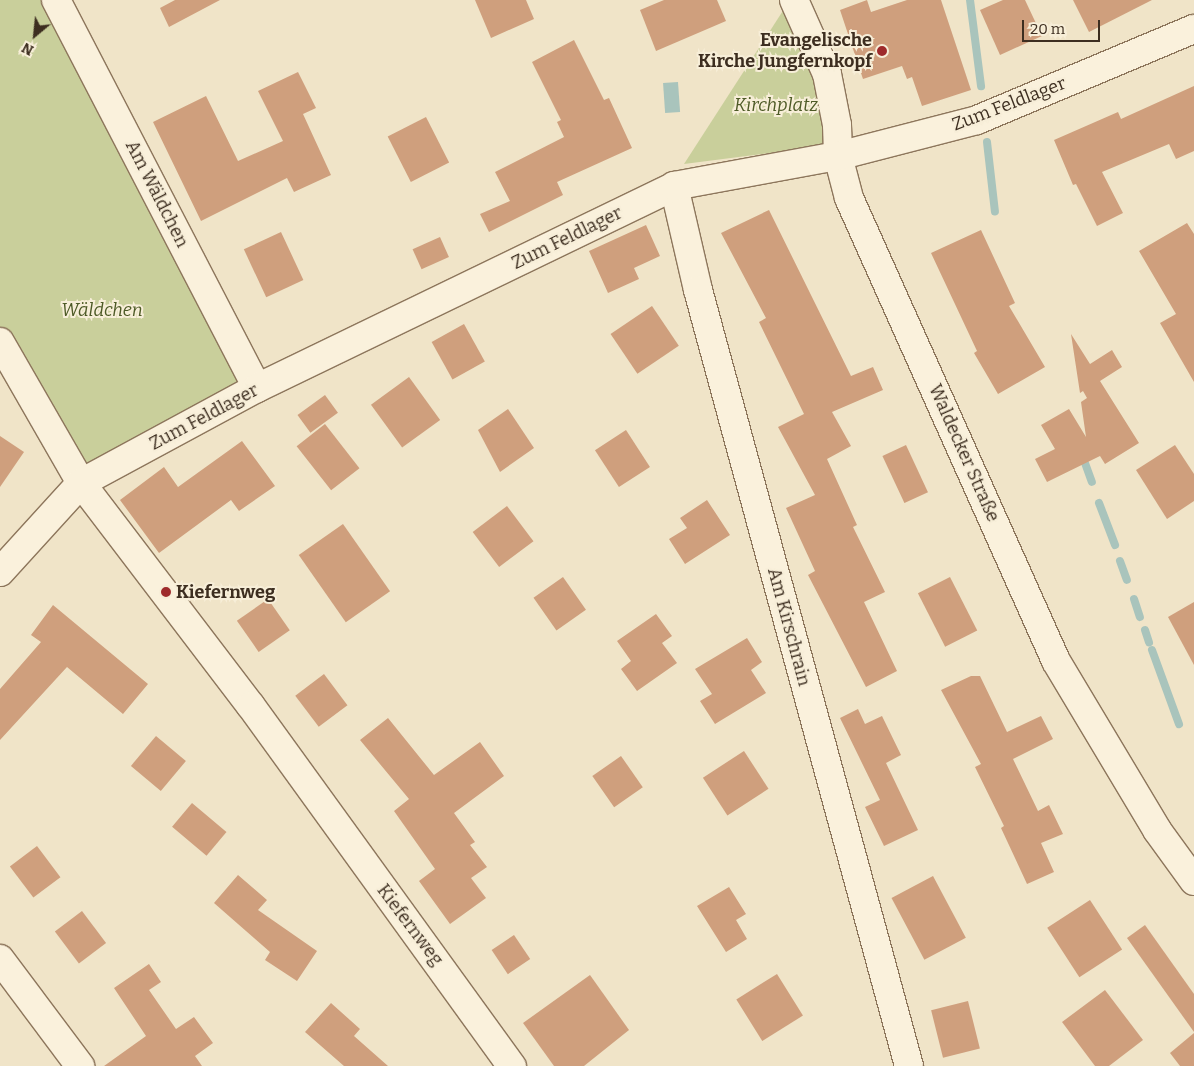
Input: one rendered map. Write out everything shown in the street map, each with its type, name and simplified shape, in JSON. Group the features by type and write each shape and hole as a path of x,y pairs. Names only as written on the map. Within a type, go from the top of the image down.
{"street":[{"name":"Am Wäldchen","path":"56,0 257,388"},
{"name":"Waldecker Straße","path":"794,0 827,74 837,125 838,156 850,198 1056,661 1157,830 1194,880"},
{"name":"Zum Feldlager","path":"0,572 81,483 257,388 674,186 838,156 977,120 1194,29"},
{"name":"Am Kirschrain","path":"674,186 698,290 909,1066"},
{"name":"Kiefernweg","path":"0,342 81,483 251,706 512,1066"},
{"path":"0,958 80,1066"}],"green space":[{"name":"Wäldchen","path":"0,0 57,0 251,377 84,474 0,339"},
{"name":"Kirchplatz","path":"786,6 822,96 826,146 684,164"}],"water":[{"path":"678,82 680,112 665,113 663,83"}],"building":[{"path":"175,0 220,0 169,27 160,8"},
{"path":"475,0 526,0 534,19 491,38"},
{"path":"664,0 717,0 726,21 656,51 640,10"},
{"name":"Evangelische Kirche Jungfernkopf","path":"867,0 871,12 907,0 941,0 971,90 922,106 912,77 907,79 902,66 863,79 840,10"},
{"path":"1003,0 1025,0 1042,36 1000,55 980,10"},
{"path":"1073,0 1152,0 1089,32"},
{"path":"574,40 604,100 609,98 632,148 557,182 563,195 489,232 480,214 510,201 495,172 564,137 557,122 561,120 532,62"},
{"path":"298,72 316,108 303,114 331,175 294,192 287,178 201,221 153,122 206,96 238,161 283,141 258,91"},
{"path":"1194,86 1194,151 1176,159 1169,144 1102,172 1123,213 1097,226 1076,184 1073,185 1054,140 1118,112 1121,119"},
{"path":"426,117 449,162 411,182 388,137"},
{"path":"769,210 851,376 873,367 883,390 832,412 851,446 827,459 857,525 853,527 885,592 864,602 897,671 866,687 808,575 815,571 786,508 815,495 778,427 804,414 759,322 766,318 721,233"},
{"path":"1187,223 1194,234 1194,382 1160,323 1176,314 1139,251"},
{"path":"646,225 660,256 634,268 639,279 608,293 589,251"},
{"path":"981,230 1015,303 1009,306 1045,367 998,394 974,353 977,351 931,253"},
{"path":"281,232 303,280 266,297 244,249"},
{"path":"440,237 449,257 422,269 413,249"},
{"path":"652,306 679,346 637,374 611,334"},
{"path":"464,324 485,362 452,380 432,342"},
{"path":"1071,334 1090,364 1112,350 1122,367 1100,381 1139,443 1105,464 1100,456 1047,482 1035,459 1055,449 1041,425 1069,409 1086,437 1081,402 1087,398 1083,391 1080,393"},
{"path":"409,377 440,420 402,448 371,405"},
{"path":"325,395 338,413 310,433 297,415"},
{"path":"508,409 534,448 500,472 478,430"},
{"path":"325,424 359,468 331,490 297,446"},
{"path":"626,430 650,467 619,487 595,450"},
{"path":"0,436 24,452 0,487"},
{"path":"242,441 275,486 239,511 231,500 159,553 120,500 164,467 178,487"},
{"path":"906,445 928,492 904,503 882,456"},
{"path":"1175,445 1194,474 1194,501 1167,519 1136,470"},
{"path":"707,500 730,535 685,564 669,539 687,528 680,518"},
{"path":"507,506 533,541 499,567 473,532"},
{"path":"343,524 390,591 346,622 299,555"},
{"path":"563,577 586,610 556,630 534,598"},
{"path":"950,577 977,630 945,647 918,593"},
{"path":"268,599 290,630 259,652 237,621"},
{"path":"1194,602 1194,665 1168,617"},
{"path":"53,605 148,684 123,714 67,667 0,740 0,689 41,642 31,635"},
{"path":"656,614 672,636 662,643 677,663 637,691 621,669 631,661 617,641"},
{"path":"747,638 762,662 751,670 766,693 715,724 700,701 712,694 695,669"},
{"path":"324,674 347,705 319,727 295,696"},
{"path":"971,676 980,676 1007,732 1041,716 1053,739 1013,759 1038,811 1049,805 1063,834 1041,843 1054,872 1027,884 1001,828 1004,826 975,767 981,764 941,690"},
{"path":"858,709 865,724 882,716 901,755 886,763 918,830 884,846 865,807 880,800 840,718"},
{"path":"388,718 434,775 480,742 504,776 454,813 475,842 470,845 487,867 471,878 486,898 450,924 419,881 435,869 394,811 409,799 360,740"},
{"path":"156,736 186,761 161,791 131,766"},
{"path":"744,751 769,789 727,815 703,778"},
{"path":"621,756 643,787 614,807 592,776"},
{"path":"192,803 226,832 207,856 172,827"},
{"path":"37,846 60,877 33,898 10,866"},
{"path":"238,875 267,900 258,910 317,951 297,981 265,960 270,952 214,903"},
{"path":"933,876 966,938 924,960 892,898"},
{"path":"729,887 746,914 736,920 747,939 726,952 697,906"},
{"path":"1090,900 1122,949 1079,977 1047,928"},
{"path":"82,911 106,943 79,963 55,931"},
{"path":"1145,925 1194,994 1194,1032 1127,938"},
{"path":"514,935 530,959 508,974 492,950"},
{"path":"149,964 161,982 149,990 176,1029 194,1017 213,1043 195,1056 202,1066 104,1066 146,1036 114,988"},
{"path":"777,974 803,1016 762,1041 736,999"},
{"path":"590,975 629,1030 584,1066 554,1066 523,1023"},
{"path":"1105,990 1143,1040 1109,1066 1095,1066 1062,1022"},
{"path":"968,1001 980,1049 943,1058 931,1010"},
{"path":"331,1003 360,1029 354,1036 388,1066 344,1066 305,1032"},
{"path":"1194,1033 1194,1066 1180,1066 1170,1053"}],"waterway":[{"path":"970,0 981,86"},
{"path":"987,142 995,212"},
{"path":"1085,463 1092,482"},
{"path":"1099,503 1115,545"},
{"path":"1120,561 1127,580"},
{"path":"1134,599 1140,617"},
{"path":"1145,630 1149,642"},
{"path":"1152,650 1179,724"}],"place":[{"name":"Evangelische Kirche Jungfernkopf","path":"882,51"},
{"name":"Kiefernweg","path":"166,592"}]}
